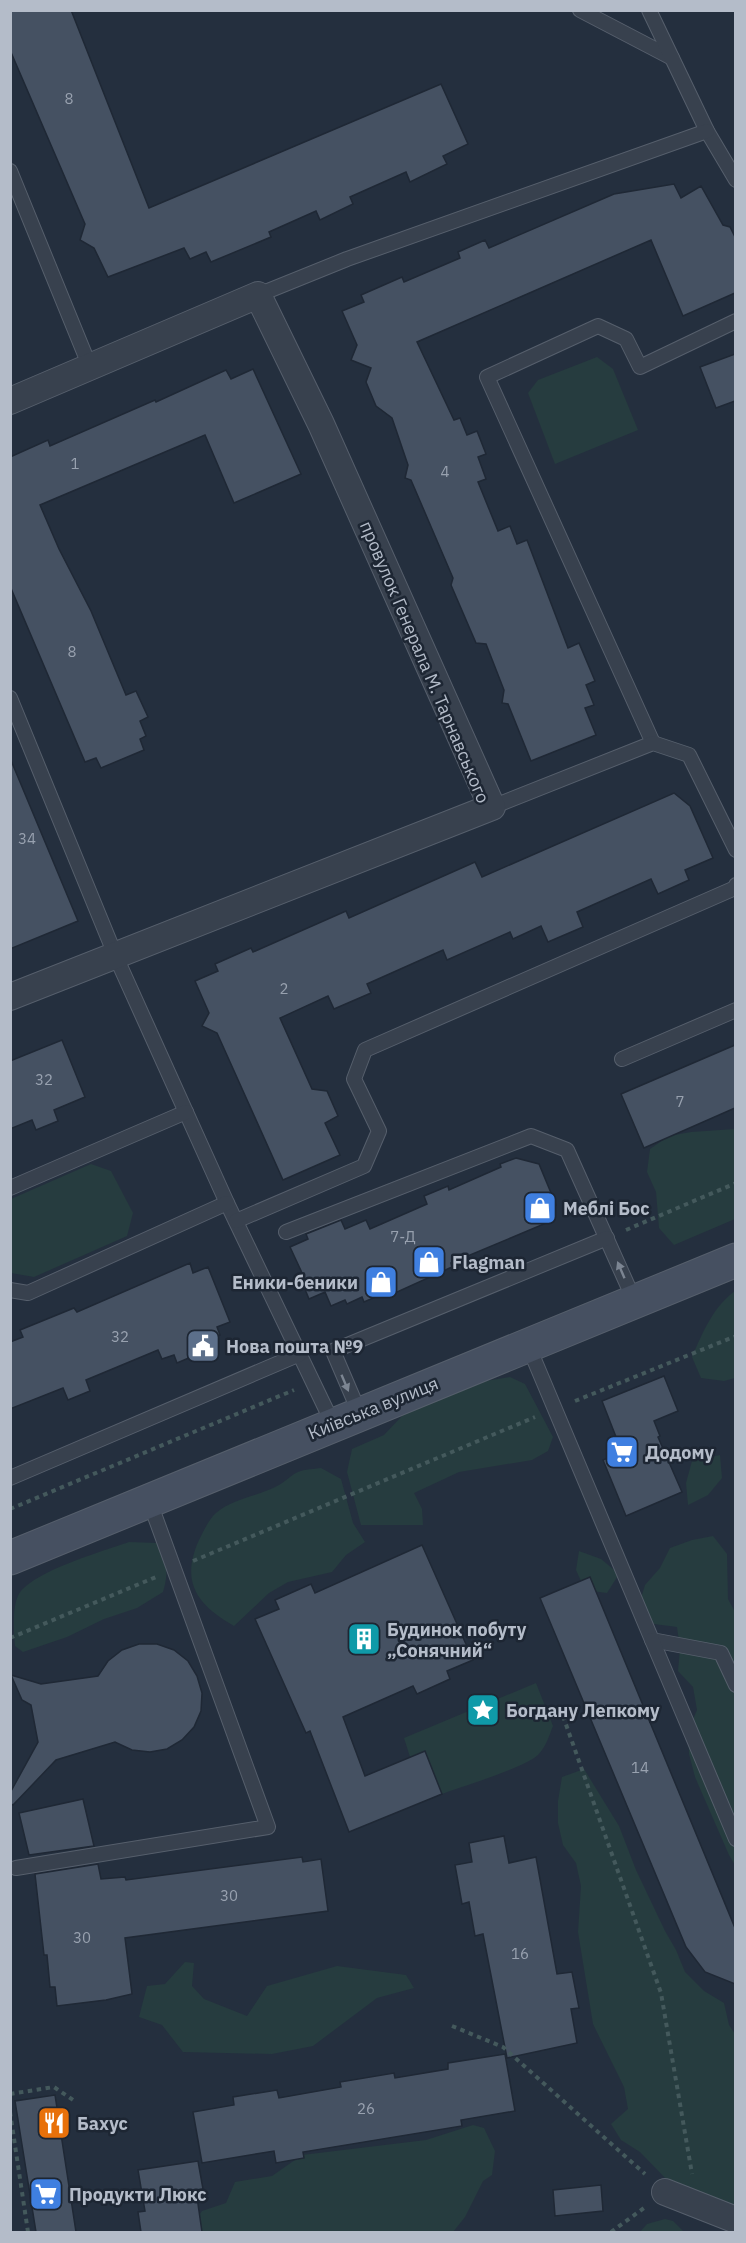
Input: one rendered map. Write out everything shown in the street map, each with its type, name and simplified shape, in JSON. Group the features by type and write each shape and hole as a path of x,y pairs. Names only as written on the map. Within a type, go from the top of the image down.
{"main road":[{"name":"Київська вулиця","path":"10,1558 735,1260"}],"street":[{"path":"10,401 258,295"},
{"name":"провулок Генерала М. Тарнавського","path":"10,997 492,807 321,424 258,295"},
{"path":"665,2192 735,2220"}],"lane":[{"path":"580,10 672,58"},
{"path":"649,10 707,131 735,180"},
{"path":"258,295 347,259 707,131"},
{"path":"10,171 90,366"},
{"path":"653,743 487,376 598,326 626,339 640,367 735,321"},
{"path":"10,698 116,957 227,1203 314,1382 346,1419"},
{"path":"492,807 653,743 689,755 735,850"},
{"path":"236,1221 364,1166 379,1131 354,1079 365,1050 724,893 735,888 735,885"},
{"path":"622,1059 735,1010"},
{"path":"10,1188 186,1112"},
{"path":"286,1232 531,1136 567,1150 635,1302"},
{"path":"10,1290 28,1293 227,1203"},
{"path":"346,1419 333,1351 607,1239"},
{"path":"528,1344 735,1839"},
{"path":"10,1478 300,1354"},
{"path":"16,1868 268,1827 149,1500"},
{"path":"652,1641 721,1653 735,1685"}],"path":[{"path":"607,1239 735,1183"},
{"path":"10,1638 735,1336"},
{"path":"10,1509 314,1382"},
{"path":"563,1716 661,1993 698,2205"},
{"path":"452,2026 503,2047 665,2192 611,2232"},
{"path":"10,2094 54,2087 76,2102"},
{"path":"10,2112 28,2232"}],"green space":[{"path":"597,357 613,369 638,430 555,464 528,393 538,380"},
{"path":"735,1129 735,1219 674,1245 659,1228 656,1192 647,1172 650,1149 669,1136"},
{"path":"91,1164 111,1171 133,1213 127,1236 34,1277 11,1273 11,1199"},
{"path":"735,1291 735,1378 724,1381 701,1378 692,1357 715,1312"},
{"path":"510,1377 525,1384 553,1437 548,1451 532,1460 459,1472 414,1493 422,1509 423,1525 361,1525 347,1472 352,1449 384,1435 402,1416 434,1398 473,1383"},
{"path":"720,1455 722,1478 708,1495 688,1505 686,1483 692,1461"},
{"path":"321,1468 341,1479 353,1523 365,1542 346,1555 332,1572 288,1582 269,1593 234,1626 210,1610 196,1591 192,1580 191,1568 194,1555 204,1530 216,1513 230,1504 272,1489 298,1472"},
{"path":"713,1536 727,1554 728,1599 735,1612 735,1865 695,1777 689,1754 688,1731 697,1710 693,1687 678,1671 680,1649 677,1627 654,1624 638,1608 645,1585 660,1568 670,1548"},
{"path":"129,1542 157,1543 166,1567 163,1592 137,1608 104,1619 67,1637 23,1652 15,1646 15,1607 18,1596 25,1587 68,1563"},
{"path":"579,1551 601,1559 619,1574 607,1593 585,1590 576,1570"},
{"path":"536,1683 553,1726 543,1748 531,1760 442,1794 425,1752 410,1757 404,1738"},
{"path":"584,1769 619,1826 636,1870 685,1972 704,1991 724,2003 729,2025 735,2034 735,2213 671,2184 640,2152 621,2140 611,2124 628,2109 624,2087 593,2024 578,1932 581,1886 576,1863 563,1845 558,1823 558,1801 562,1777"},
{"path":"185,1962 194,1963 192,1986 204,1999 247,2016 267,1986 337,1966 406,1975 414,1988 377,1998 313,2046 272,2054 183,2052 162,2025 139,2017 147,1986 165,1984"},
{"path":"473,2125 484,2128 495,2151 492,2175 483,2181 465,2217 453,2232 198,2232 195,2221 202,2211 226,2203 235,2182 272,2176 302,2155 426,2140"},
{"path":"665,2219 673,2221 684,2232 640,2232 647,2224"}],"building":[{"path":"10,10 71,10 149,208 441,84 468,144 443,156 447,164 410,182 406,172 350,197 353,204 320,220 316,211 269,232 271,237 211,262 206,252 190,259 184,248 108,277 94,248 80,240 85,224 10,50"},
{"path":"674,184 681,198 701,186 723,225 730,227 735,237 735,293 683,316 651,240 417,342 454,420 460,418 467,435 477,431 486,454 478,457 486,479 478,482 498,531 510,526 517,544 527,540 568,648 579,643 595,681 586,685 594,705 585,708 596,735 531,761 508,704 502,703 504,690 486,644 476,643 451,585 453,578 411,480 405,478 408,465 392,418 376,406 366,382 371,368 351,360 357,345 342,311 364,302 361,295 402,277 404,282 460,258 458,252 485,240 489,248 614,194"},
{"path":"735,354 735,401 716,408 700,367"},
{"path":"253,369 301,474 234,503 205,435 40,505 59,549 91,611 126,695 136,691 148,717 140,721 146,736 140,739 144,750 101,768 96,758 85,762 10,586 10,457 48,440 50,446 226,370 231,379"},
{"path":"10,758 78,921 10,949"},
{"path":"674,793 690,806 713,858 685,870 689,880 658,894 651,879 577,912 583,927 548,942 541,926 513,939 510,932 447,960 443,950 367,984 371,993 334,1009 328,996 280,1018 312,1089 327,1091 338,1116 325,1123 340,1155 283,1180 217,1033 202,1026 209,1013 195,981 218,971 215,964 251,948 253,952 346,911 349,918 475,862 482,877"},
{"path":"62,1040 85,1097 54,1110 58,1121 36,1130 32,1120 10,1129 10,1061"},
{"path":"735,1045 735,1108 644,1148 621,1094"},
{"path":"516,1158 539,1164 556,1205 548,1208 549,1217 544,1224 451,1263 452,1267 395,1293 394,1289 364,1302 362,1297 347,1304 345,1300 331,1306 325,1292 309,1299 300,1277 303,1275 290,1247 308,1239 306,1234 341,1220 345,1229 366,1220 370,1229 427,1204 424,1196 448,1186 449,1190"},
{"path":"190,1263 193,1273 208,1267 230,1322 217,1327 220,1335 207,1340 210,1349 177,1363 174,1355 162,1359 158,1350 86,1380 90,1391 68,1400 63,1388 10,1409 10,1342 23,1337 20,1330 74,1308 77,1312"},
{"path":"664,1376 678,1411 654,1421 660,1436 658,1437 682,1492 626,1516 603,1460 617,1454 610,1440 616,1437 602,1401"},
{"name":"Будинок побуту „Сонячний“","path":"422,1545 473,1660 447,1671 450,1679 417,1694 413,1686 343,1717 365,1776 425,1751 442,1794 349,1832 310,1731 306,1733 255,1619 279,1609 275,1600 311,1584 315,1593"},
{"path":"590,1577 735,1928 735,1984 705,1972 686,1947 540,1598"},
{"path":"139,1644 157,1644 174,1650 188,1661 197,1676 202,1693 201,1711 194,1727 182,1740 167,1749 150,1752 132,1750 115,1742 56,1760 13,1805 10,1803 10,1793 38,1742 31,1705 22,1700 11,1675 41,1684 98,1676 108,1661 122,1650"},
{"path":"83,1799 94,1846 29,1855 19,1813"},
{"path":"504,1836 509,1863 536,1857 557,1974 572,1972 579,2008 571,2009 577,2043 507,2058 483,1934 475,1936 469,1902 462,1904 455,1865 472,1862 469,1843"},
{"path":"302,1857 303,1862 321,1859 328,1911 125,1938 132,1994 106,2000 57,2006 55,1987 50,1987 47,1955 44,1955 35,1874 98,1864 101,1879 125,1877 126,1880"},
{"path":"505,2054 515,2111 461,2120 462,2126 303,2152 304,2158 276,2163 274,2151 202,2163 193,2112 234,2105 233,2097 277,2090 279,2098 341,2087 340,2082 394,2073 395,2078 448,2069 448,2063"},
{"path":"55,2095 76,2232 36,2232 15,2101"},
{"path":"198,2161 203,2189 196,2190 202,2232 141,2232 138,2212 145,2211 138,2170"},
{"path":"601,2185 603,2211 555,2216 553,2190"}],"place":[{"name":"Меблі Бос","path":"540,1208"},
{"name":"Flagman","path":"429,1262"},
{"name":"Еники-беники","path":"381,1282"},
{"name":"Нова пошта №9","path":"203,1346"},
{"name":"Додому","path":"622,1452"},
{"name":"Будинок побуту „Сонячний“","path":"364,1639"},
{"name":"Богдану Лепкому","path":"483,1710"},
{"name":"Бахус","path":"54,2123"},
{"name":"Продукти Люкс","path":"46,2194"}]}
